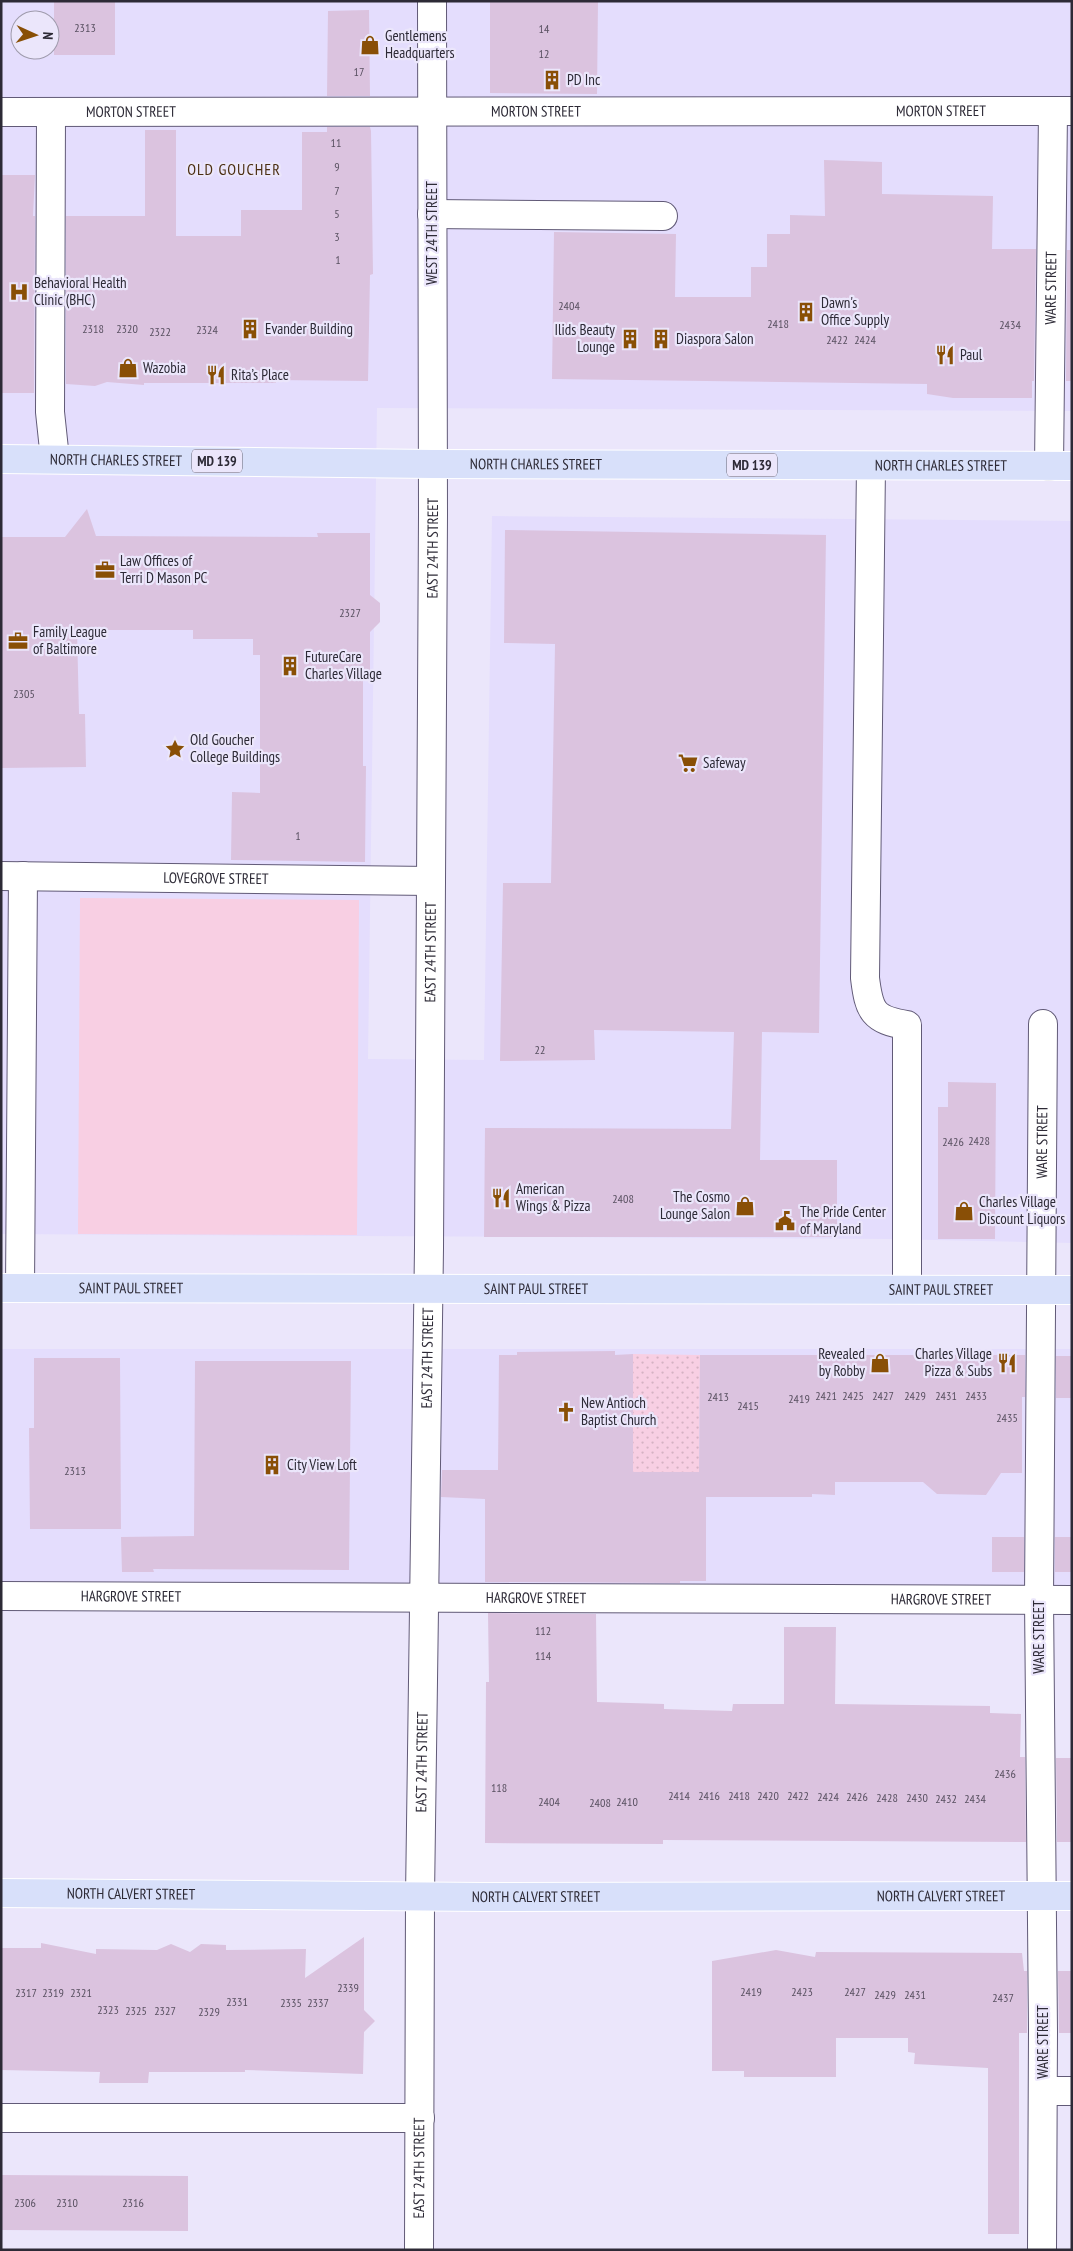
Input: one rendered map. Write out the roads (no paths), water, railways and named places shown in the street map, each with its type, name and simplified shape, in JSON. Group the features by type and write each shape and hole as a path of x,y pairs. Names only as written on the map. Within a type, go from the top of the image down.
{"main road":[{"name":"NORTH CHARLES STREET","path":"1,459 433,464 1061,466"},
{"name":"SAINT PAUL STREET","path":"11,1288 1072,1290"},
{"name":"NORTH CALVERT STREET","path":"1,1892 420,1897 1072,1896"}],"street":[{"name":"WEST 24TH STREET","path":"432,1 433,464"},
{"name":"MORTON STREET","path":"1,112 1062,111"},
{"name":"WARE STREET","path":"1061,466 1062,111"},
{"path":"51,113 50,412 55,459"},
{"path":"432,214 663,216"},
{"name":"EAST 24TH STREET","path":"419,2250 420,1897 428,1288 433,464"},
{"path":"871,466 865,978 868,998 877,1016 890,1022 908,1025 907,1289"},
{"path":"11,1288 12,876"},
{"name":"LOVEGROVE STREET","path":"12,876 431,881"},
{"name":"WARE STREET","path":"1042,2250 1043,2091 1039,1599 1043,1024"},
{"name":"HARGROVE STREET","path":"1,1596 1072,1600"},
{"path":"1043,2091 1072,2091"},
{"path":"1,2118 420,2118"}],"place":[{"name":"Gentlemens Headquarters","path":"370,45"},
{"name":"PD Inc","path":"552,80"},
{"name":"Behavioral Health Clinic (BHC)","path":"19,292"},
{"name":"Dawn's Office Supply","path":"806,312"},
{"name":"Evander Building","path":"250,329"},
{"name":"Ilids Beauty Lounge","path":"630,339"},
{"name":"Diaspora Salon","path":"661,339"},
{"name":"Paul","path":"945,355"},
{"name":"Wazobia","path":"128,368"},
{"name":"Rita’s Place","path":"216,375"},
{"name":"Law Offices of Terri D Mason PC","path":"105,570"},
{"name":"Family League of Baltimore","path":"18,641"},
{"name":"FutureCare Charles Village","path":"290,666"},
{"name":"Old Goucher College Buildings","path":"175,749"},
{"name":"Safeway","path":"688,763"},
{"name":"American Wings & Pizza","path":"501,1198"},
{"name":"The Cosmo Lounge Salon","path":"745,1206"},
{"name":"Charles Village Discount Liquors","path":"964,1211"},
{"name":"The Pride Center of Maryland","path":"785,1221"},
{"name":"Revealed by Robby","path":"880,1363"},
{"name":"Charles Village Pizza & Subs","path":"1007,1363"},
{"name":"New Antioch Baptist Church","path":"566,1412"},
{"name":"City View Loft","path":"272,1465"}],"district":[{"name":"OLD GOUCHER","path":"234,169"}]}
